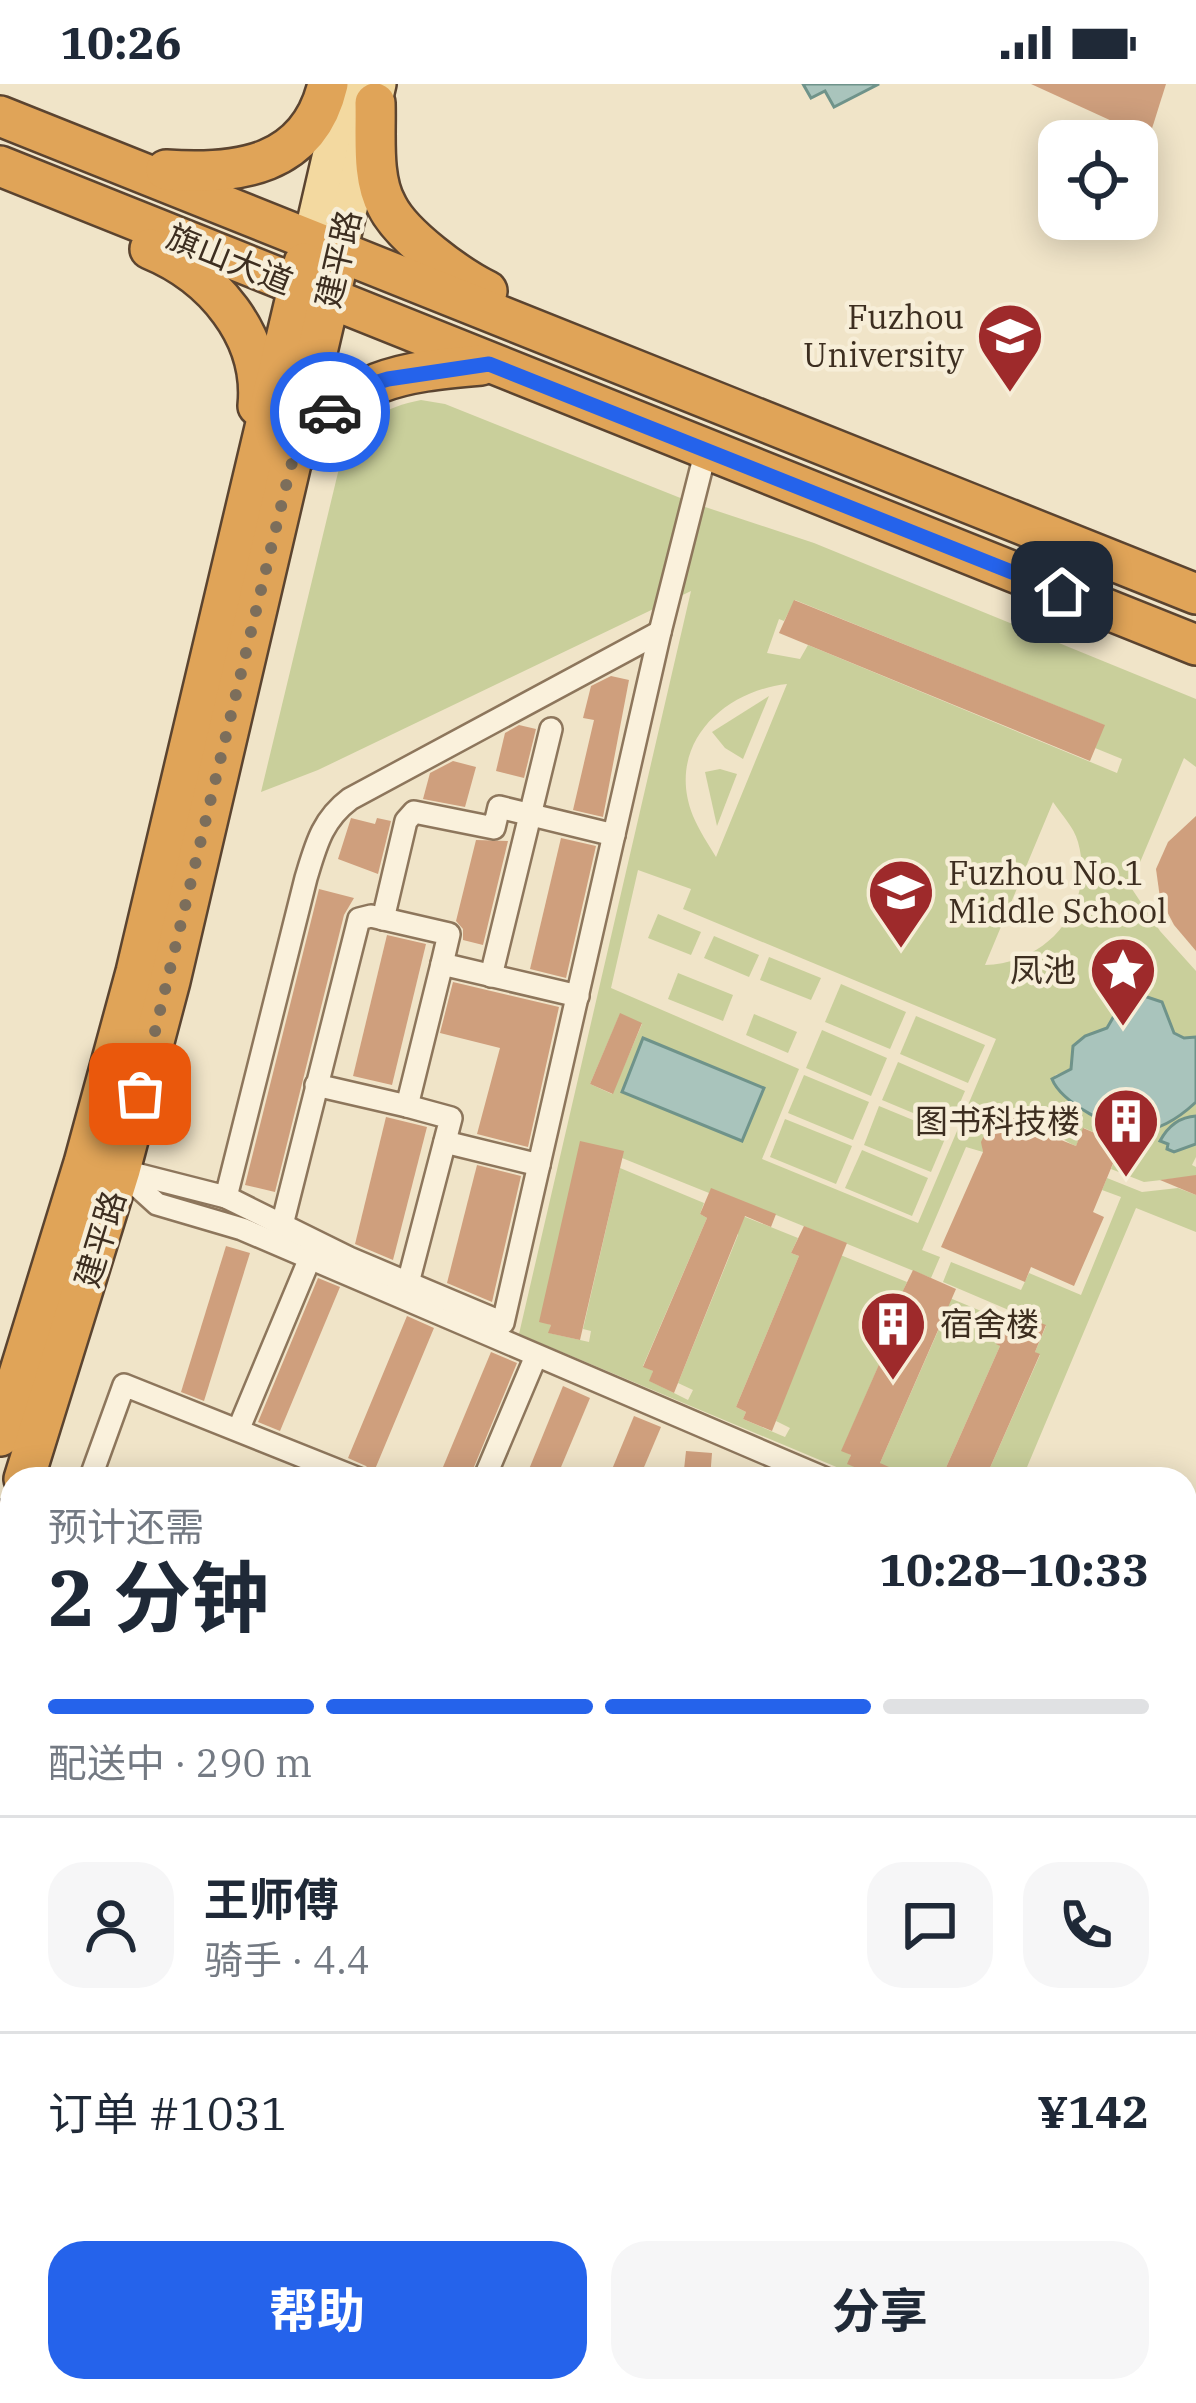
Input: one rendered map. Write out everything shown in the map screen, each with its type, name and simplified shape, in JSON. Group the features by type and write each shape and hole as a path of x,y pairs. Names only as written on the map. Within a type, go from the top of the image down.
{"highway":[{"path":"130,168 209,173 248,168 297,141 320,112 328,84"},
{"path":"367,90 387,207 421,245 463,278 545,313 668,383"},
{"name":"旗山大道","path":"0,116 1196,594"},
{"name":"旗山大道","path":"0,166 1196,645"},
{"path":"0,176 76,219 175,259 222,299 244,332 256,364 260,396 252,476"},
{"name":"建平路","path":"0,1436 84,1163 136,972 252,476 325,246"},
{"name":"建平路","path":"28,1467 120,1170 175,959 291,465 314,292"},
{"path":"291,465 319,422 365,386 489,364"}],"main road":[{"name":"建平路","path":"325,246 367,90"}],"street":[{"path":"120,1170 226,1197 503,1323 706,450"},
{"path":"226,1197 306,878 326,821 350,799 661,632"},
{"path":"491,976 551,729"},
{"path":"382,919 406,821 414,812 494,828 499,807 614,835"},
{"path":"282,1226 356,926 365,916 449,934 407,1106"},
{"path":"442,964 578,996"},
{"path":"316,1085 451,1118 408,1283"},
{"path":"445,1142 539,1165"},
{"path":"120,1170 158,1204 217,1219 798,1467"},
{"path":"239,1428 310,1258"},
{"path":"489,1467 536,1356"},
{"path":"94,1467 124,1385 331,1467"}],"green space":[{"path":"421,400 445,404 693,503 814,543 1196,699 1196,767 1184,758 1130,886 1160,931 1196,971 1196,1037 1173,1033 1162,1002 1144,996 1122,1002 1071,1070 1055,1075 1072,1105 1135,1132 1196,1102 1192,1165 1196,1185 1179,1178 1144,1182 1111,1169 1121,1144 1084,1128 1076,1146 1032,1115 1015,1109 990,1125 983,1152 966,1147 922,1250 940,1257 931,1278 712,1189 709,1193 622,1158 540,1321 551,1325 549,1333 589,1342 591,1331 583,1329 620,1168 704,1203 700,1214 707,1218 643,1366 653,1371 650,1381 688,1400 693,1390 678,1383 738,1235 738,1214 798,1238 791,1253 799,1256 736,1407 746,1412 743,1419 785,1437 790,1428 776,1421 833,1252 907,1282 895,1309 902,1312 842,1450 851,1455 848,1464 855,1467 836,1467 519,1334 691,591 318,770 261,792 342,456 365,425 384,412","holes":["795,600 1104,725 1095,748 1122,759 1117,773 808,645 800,659 767,653 779,619 784,621","787,684 716,857 693,816 686,791 693,745 721,710 763,689","1053,802 1078,842 1082,866 1073,909 1062,927 1029,954 985,965","638,870 691,889 683,909 996,1039 918,1223 762,1159 799,1069 611,988","620,1014 642,1024 612,1094 590,1084"]},
{"path":"769,696 743,759 712,732"},
{"path":"720,769 737,774 717,826 705,772"},
{"path":"658,914 701,932 691,955 648,938"},
{"path":"714,936 759,955 749,977 704,958"},
{"path":"769,957 821,978 811,1000 760,980"},
{"path":"678,973 733,995 723,1021 668,999"},
{"path":"841,984 906,1012 890,1049 825,1022"},
{"path":"754,1014 797,1032 788,1053 746,1035"},
{"path":"916,1016 985,1045 968,1083 900,1054"},
{"path":"822,1030 887,1058 871,1096 806,1068"},
{"path":"898,1062 965,1091 949,1128 882,1100"},
{"path":"804,1075 869,1102 853,1140 788,1113"},
{"path":"879,1106 947,1134 931,1172 864,1145"},
{"path":"785,1119 852,1146 836,1184 770,1157"},
{"path":"862,1150 928,1178 912,1216 845,1188"},
{"path":"1107,1178 1142,1192 1178,1188 1196,1195 1196,1232 1136,1208 1027,1467 990,1467 1040,1355 1035,1352 1046,1326 943,1282 951,1262 1021,1290 1029,1273 1081,1295 1121,1197 1102,1190"},
{"path":"945,1296 1005,1321 996,1343 1000,1346 946,1467 883,1467 880,1463 945,1315"}],"water":[{"path":"803,84 879,84 834,107 825,91 811,98"},
{"path":"1144,996 1162,1002 1174,1033 1196,1037 1196,1102 1170,1122 1138,1131 1089,1114 1052,1079 1071,1069 1073,1046 1107,1028 1122,1002"},
{"path":"643,1038 764,1088 742,1141 622,1092"},
{"path":"1196,1116 1196,1144 1174,1152 1167,1149 1168,1144 1160,1141 1167,1131 1179,1120"}],"building":[{"path":"1031,84 1166,84 1155,120 1110,120"},
{"path":"794,600 1105,725 1090,761 779,633"},
{"path":"611,676 629,680 603,817 573,810 594,720 583,718 591,686"},
{"path":"519,725 536,729 524,778 496,771 505,733"},
{"path":"453,761 476,767 465,807 423,799 430,773"},
{"path":"1196,816 1196,951 1160,898 1156,869 1168,842"},
{"path":"351,818 375,824 377,818 391,821 378,874 338,859"},
{"path":"561,838 596,846 566,978 530,969"},
{"path":"476,840 508,841 483,945 463,940 463,929 456,921"},
{"path":"319,889 354,898 344,915 275,1192 245,1185"},
{"path":"387,935 426,944 392,1085 353,1076"},
{"path":"453,982 559,1007 528,1147 477,1134 500,1048 440,1033"},
{"path":"620,1013 642,1023 613,1094 590,1084"},
{"path":"1016,1109 1040,1118 1056,1138 1076,1146 1083,1128 1121,1144 1093,1212 1104,1217 1074,1286 1031,1267 1025,1282 941,1247 983,1152 981,1142 990,1123"},
{"path":"386,1117 427,1127 393,1260 355,1244"},
{"path":"580,1141 624,1151 580,1340 548,1333 551,1325 539,1322"},
{"path":"477,1165 521,1176 492,1302 447,1283"},
{"path":"1196,1175 1196,1195 1160,1180"},
{"path":"711,1188 776,1214 771,1227 745,1216 674,1393 649,1381 653,1371 643,1367 707,1218 700,1214"},
{"path":"804,1226 847,1243 772,1431 743,1419 746,1412 736,1407 799,1256 791,1253"},
{"path":"226,1246 250,1253 204,1401 181,1392"},
{"name":"宿舍楼","path":"913,1270 956,1289 880,1463 889,1467 854,1467 847,1464 851,1455 841,1451 902,1312 894,1309"},
{"path":"318,1278 340,1287 280,1431 258,1422"},
{"name":"宿舍楼","path":"1010,1311 1046,1325 1035,1352 1040,1354 990,1467 946,1467 1000,1346 996,1344"},
{"path":"407,1316 434,1328 376,1467 348,1458"},
{"path":"491,1352 517,1363 474,1467 443,1467"},
{"path":"563,1386 590,1398 561,1467 530,1467"},
{"path":"634,1416 661,1427 644,1467 613,1467"},
{"path":"686,1451 712,1453 711,1467 684,1467"}],"way so far":[{"path":"140,1094 291,465 330,412"}],"place":[{"name":"Fuzhou University","path":"1010,395"},
{"name":"Fuzhou No.1 Middle School","path":"901,951"},
{"name":"凤池","path":"1123,1029"},
{"name":"图书科技楼","path":"1126,1180"},
{"name":"宿舍楼","path":"893,1383"}],"route":[{"path":"330,412 365,386 388,379 489,364 1062,592"}]}
